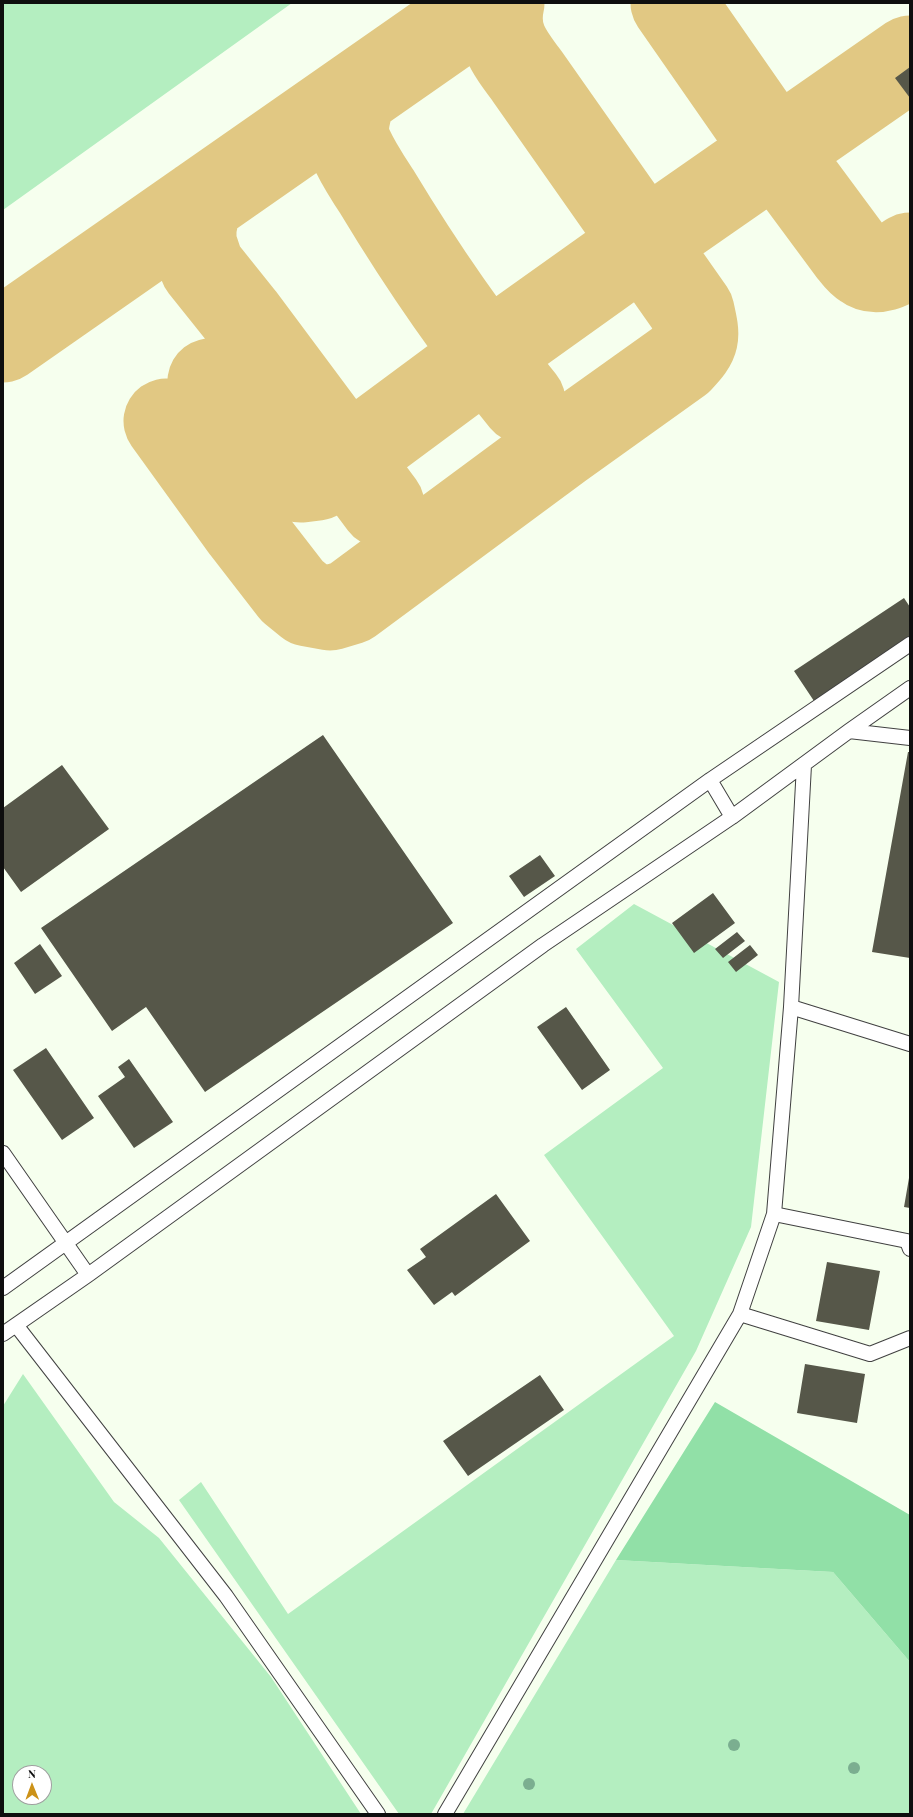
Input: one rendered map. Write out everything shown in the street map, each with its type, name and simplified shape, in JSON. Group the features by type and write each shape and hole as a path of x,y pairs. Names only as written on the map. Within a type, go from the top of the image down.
{"lane":[{"path":"3,1288 710,780 910,644"},
{"path":"3,1334 88,1275 543,945 732,817 910,688"},
{"path":"849,731 910,738"},
{"path":"445,1814 740,1314 774,1214 790,1007 804,765"},
{"path":"710,780 732,817"},
{"path":"790,1007 910,1044"},
{"path":"3,1153 67,1242 88,1275"},
{"path":"774,1214 907,1240 910,1249"},
{"path":"740,1314 870,1354 910,1338"},
{"path":"16,1325 226,1596 378,1814"}],"green space":[{"path":"3,3 292,3 3,210"},
{"path":"634,904 779,982 751,1227 696,1351 431,1814 399,1814 179,1500 201,1482 288,1614 674,1336 544,1155 663,1068 576,949"},
{"path":"23,1374 114,1502 159,1538 271,1677 361,1814 3,1814 3,1406"},
{"path":"715,1402 910,1515 910,1662 833,1572 616,1560"},
{"path":"616,1560 833,1572 910,1662 910,1814 463,1814"}],"building":[{"path":"910,67 910,98 895,78"},
{"path":"904,598 910,607 910,641 816,704 794,671"},
{"path":"323,735 453,923 205,1092 146,1007 112,1031 41,928"},
{"path":"908,752 910,752 910,958 872,952"},
{"path":"62,765 109,829 21,892 3,867 3,808"},
{"path":"540,855 555,876 524,897 509,876"},
{"path":"713,893 735,923 694,953 672,923"},
{"path":"737,932 745,941 723,958 715,949"},
{"path":"40,944 62,976 35,994 14,963"},
{"path":"750,945 758,955 736,972 728,962"},
{"path":"566,1007 610,1070 582,1090 537,1027"},
{"path":"46,1048 94,1118 62,1140 13,1070"},
{"path":"129,1059 173,1122 134,1148 98,1096 125,1077 118,1067"},
{"path":"909,1178 910,1179 910,1208 904,1207"},
{"path":"496,1194 530,1241 455,1296 452,1292 434,1305 407,1270 426,1257 420,1249"},
{"path":"827,1262 880,1271 869,1330 816,1321"},
{"path":"805,1364 865,1374 857,1423 797,1413"},
{"path":"540,1375 564,1410 468,1476 443,1441"}],"taxiway":[{"path":"3,340 486,3"},
{"path":"166,421 244,529 292,591 308,604 330,608 350,602 561,446 680,361 691,349 694,344 696,333 692,311 509,51 500,24 502,3"},
{"path":"673,3 776,151 858,261 861,264 875,270 887,268 910,255"},
{"path":"210,381 265,453 282,472 301,480 317,478 348,458 487,355 644,243 910,58"},
{"path":"354,95 348,115 347,136 355,156 446,299 523,401"},
{"path":"199,203 194,228 194,243 202,267 242,317 382,505"}]}
